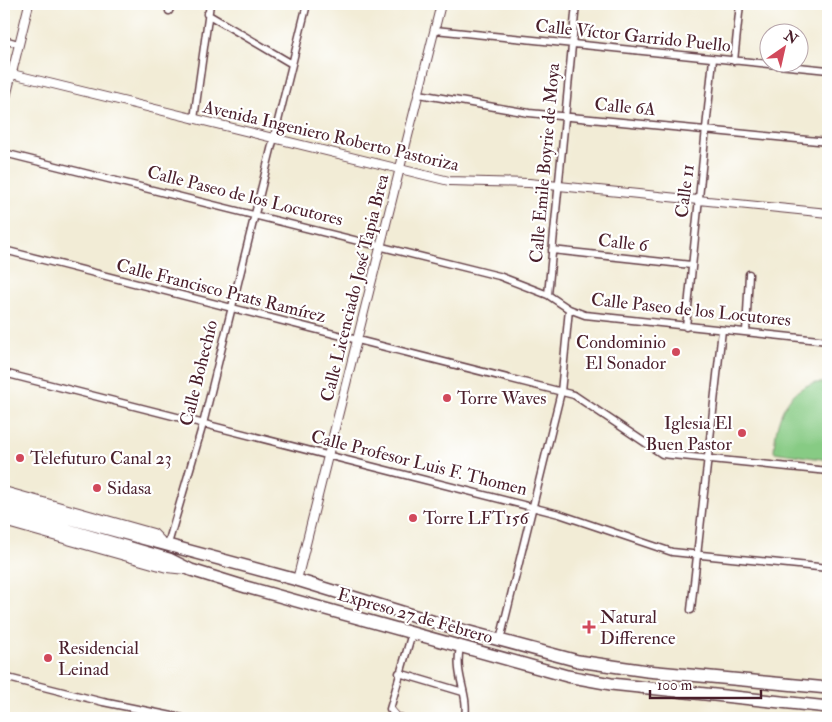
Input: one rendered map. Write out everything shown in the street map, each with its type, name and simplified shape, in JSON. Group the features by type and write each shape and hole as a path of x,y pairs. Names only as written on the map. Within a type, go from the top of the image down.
{"highway":[{"name":"Expreso 27 de Febrero","path":"4,501 165,543 578,661 647,671 828,688"},
{"name":"Expreso 27 de Febrero","path":"4,511 160,556 191,570 567,676 611,684 828,707"}],"main road":[{"path":"4,492 153,534 165,543"},
{"path":"4,521 166,567 191,570"}],"street":[{"path":"4,105 28,4"},
{"path":"194,120 207,14 210,4"},
{"name":"Calle Bohechío","path":"165,543 202,424 307,4"},
{"name":"Calle Licenciado José Tapia Brea","path":"296,580 379,246 420,94 441,4"},
{"name":"Calle Emile Boyrie de Moya","path":"548,295 576,4"},
{"path":"734,61 740,4"},
{"path":"207,14 292,64"},
{"name":"Calle Víctor Garrido Puello","path":"435,30 828,70"},
{"path":"4,40 18,44"},
{"name":"Calle 11","path":"686,326 713,59"},
{"name":"Avenida Ingeniero Roberto Pastoriza","path":"12,74 274,140 462,183 529,183 828,213"},
{"name":"Calle 6A","path":"420,94 520,112 828,142"},
{"name":"Calle Paseo de los Locutores","path":"4,153 499,276 548,295 569,309 596,317 828,341"},
{"name":"Calle Francisco Prats Ramírez","path":"4,250 574,395 662,454 828,471"},
{"name":"Calle 6","path":"552,250 691,265"},
{"path":"746,332 749,274"},
{"path":"500,640 561,392 569,309"},
{"path":"691,610 722,330"},
{"name":"Calle Profesor Luis F. Thomen","path":"4,373 533,507 672,552 828,568"},
{"path":"402,718 392,713 390,709 412,633"},
{"path":"460,647 457,662 466,698 465,718"},
{"path":"399,673 463,692"},
{"path":"4,678 103,702 182,718"}],"green space":[{"path":"828,383 828,460 774,452 778,422 792,396 810,384"}],"place":[{"name":"Condominio El Sonador","path":"676,352"},
{"name":"Torre Waves","path":"447,398"},
{"name":"Iglesia El Buen Pastor","path":"742,433"},
{"name":"Telefuturo Canal 23","path":"20,458"},
{"name":"Sidasa","path":"97,488"},
{"name":"Torre LFT156","path":"413,518"},
{"name":"Natural Difference","path":"589,627"},
{"name":"Residencial Leinad","path":"48,658"}]}
